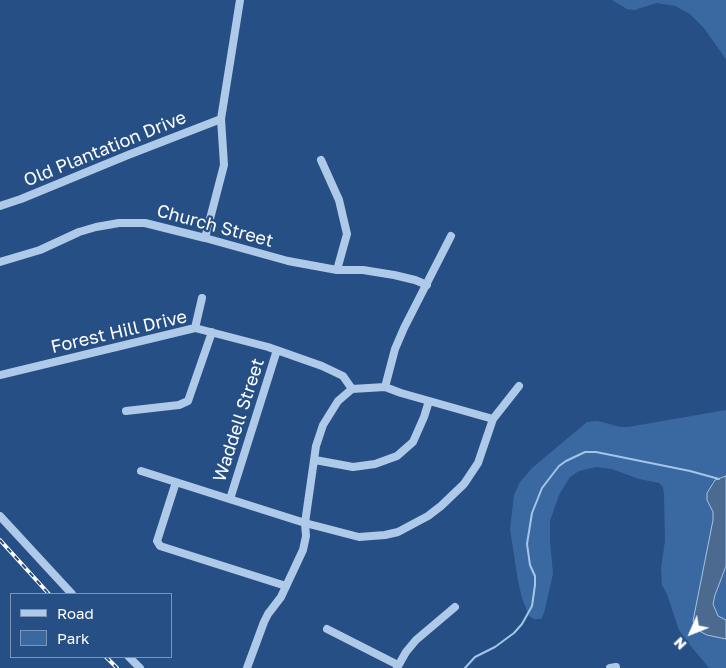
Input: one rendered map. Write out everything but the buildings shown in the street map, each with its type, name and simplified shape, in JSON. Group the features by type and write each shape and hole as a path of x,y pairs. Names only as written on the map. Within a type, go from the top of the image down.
{"street":[{"path":"205,238 224,165 221,120 240,0"},
{"name":"Old Plantation Drive","path":"0,206 221,120"},
{"path":"321,160 339,200 347,234 337,270"},
{"name":"Church Street","path":"0,262 40,250 79,232 119,223 144,223 288,261 337,270 363,270 394,275 427,285"},
{"path":"385,387 398,342 451,236"},
{"path":"194,328 202,298"},
{"name":"Forest Hill Drive","path":"0,375 194,328 277,350 322,366 342,376 352,389"},
{"path":"126,411 180,405 188,401 212,332"},
{"name":"Waddell Street","path":"230,499 277,350"},
{"path":"141,471 305,523 359,537 372,537 398,532 428,516 453,496 471,475 482,453 493,420 519,386"},
{"path":"247,668 264,622 286,586 304,550 305,523 316,446 323,425 338,401 352,389 385,387 493,420"},
{"path":"315,460 353,467 375,464 397,456 412,442 424,418 429,401"},
{"path":"176,482 157,541 160,546 286,586"},
{"path":"0,516 71,593"},
{"path":"327,629 398,667 406,652 416,640 455,607"},
{"path":"131,658 140,668"}],"green space":[{"path":"612,0 726,0 726,59 703,27 690,14 675,6 657,3 634,10 627,9"},
{"path":"726,410 726,476 712,482 707,500 713,512 713,520 695,611 707,635 726,639 726,668 709,668 685,639 679,630 662,585 661,568 665,541 663,487 659,483 639,479 612,469 596,467 579,471 570,477 559,495 550,521 553,574 544,613 541,619 534,619 529,616 518,581 510,529 514,495 520,482 532,468 587,422 598,421 620,427 628,427"},
{"path":"726,566 726,620 718,616 713,604"}],"shaded area":[{"path":"726,476 726,566 713,604 718,616 726,620 726,639 701,632 693,621 713,520 713,512 707,500 707,493 715,480"}],"waterway":[{"path":"465,668 475,657 495,647 514,633 522,624 532,606 535,576 530,565 527,544 532,513 542,488 559,466 585,452 596,452 690,471 719,479"}],"railway":[{"path":"0,540 48,593"},
{"path":"107,658 117,668"}]}
